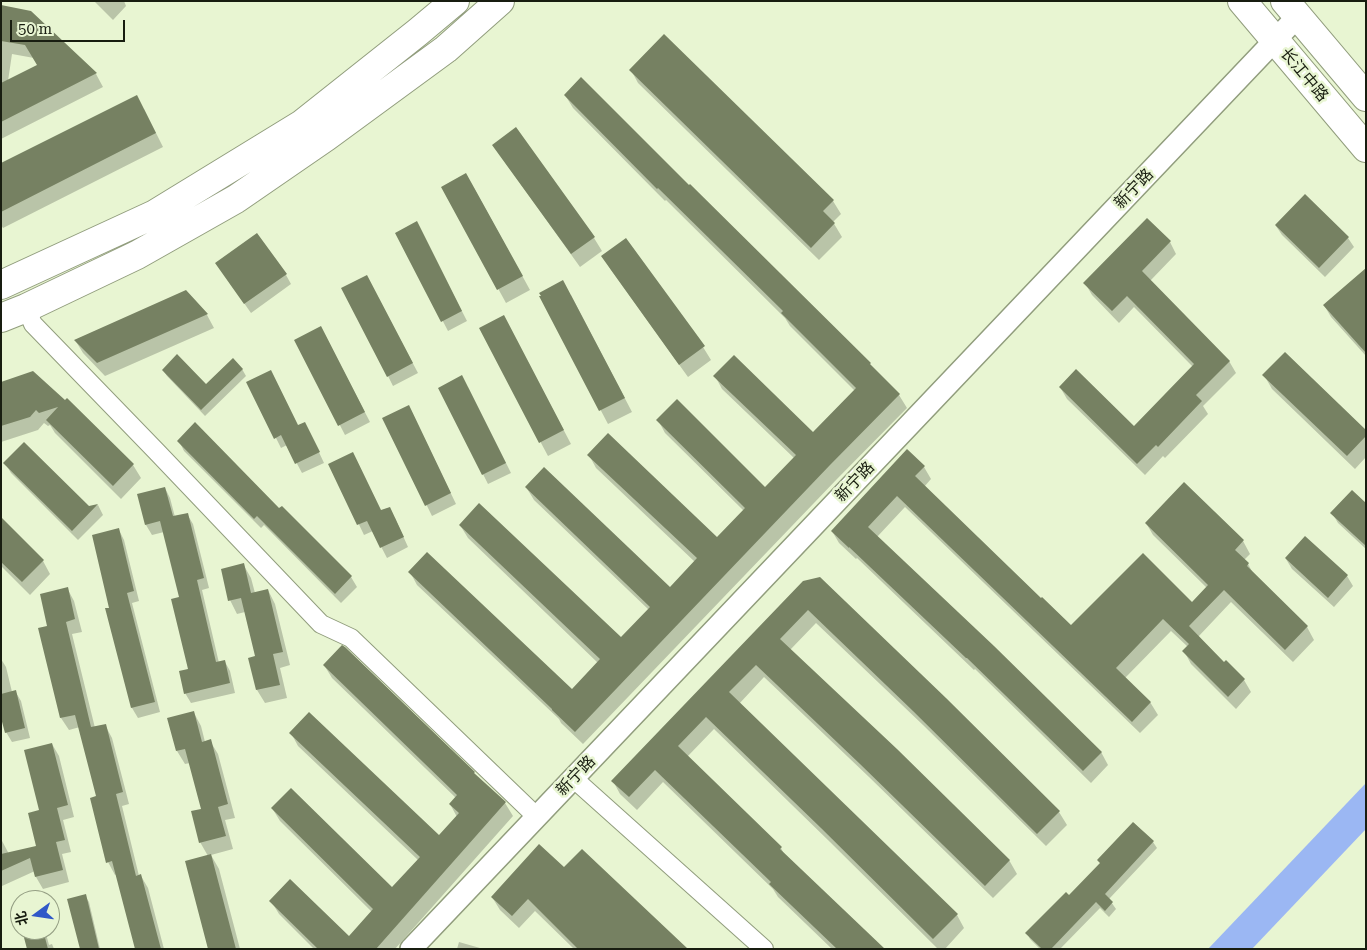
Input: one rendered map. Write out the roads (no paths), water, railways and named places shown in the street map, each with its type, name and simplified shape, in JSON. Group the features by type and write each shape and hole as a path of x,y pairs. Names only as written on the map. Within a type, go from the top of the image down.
{"main road":[{"path":"1,285 155,214 302,124 454,1"},
{"path":"1,318 137,255 236,199 326,137 446,49 500,1"},
{"name":"长江中路","path":"1242,1 1366,148"},
{"name":"长江中路","path":"1291,8 1366,97"}],"street":[{"name":"新宁路","path":"411,949 1275,40 1291,8"},
{"path":"26,308 33,324 322,624 351,638 537,817"},
{"path":"573,778 764,949"}],"water":[{"path":"1366,783 1366,829 1252,949 1208,949"}]}
